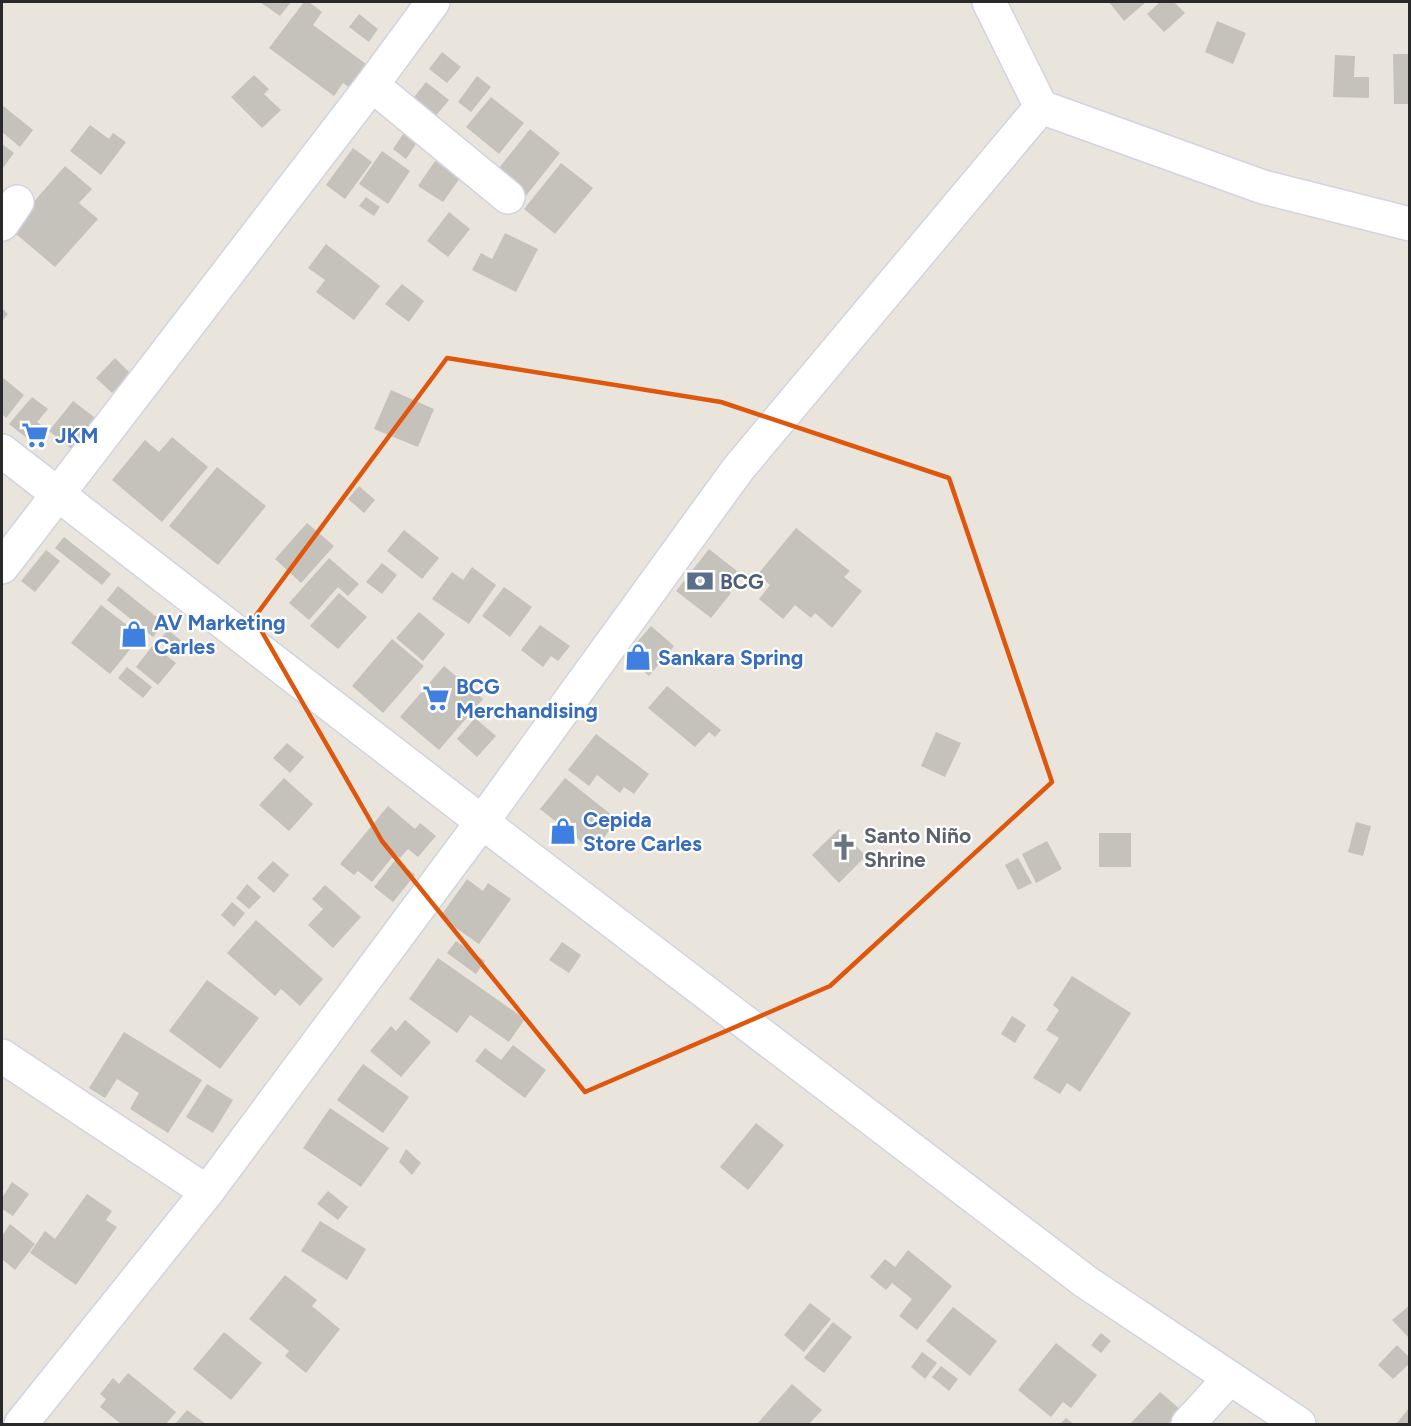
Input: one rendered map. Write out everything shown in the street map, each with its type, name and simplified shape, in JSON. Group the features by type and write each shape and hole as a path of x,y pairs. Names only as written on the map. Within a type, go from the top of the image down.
{"street":[{"path":"2,567 372,85 433,2"},
{"path":"989,2 1041,107 1263,187 1410,224"},
{"path":"372,85 508,197"},
{"path":"21,1425 207,1192 482,822 738,469 1041,107"},
{"path":"2,451 482,822 1086,1282 1299,1425"},
{"path":"2,1056 207,1192"},
{"path":"1188,1425 1230,1378"}],"highlighted area":[{"path":"447,358 721,402 949,478 1052,782 830,986 585,1092 382,841 254,618"}],"building":[{"path":"260,2 291,2 280,16"},
{"path":"304,2 309,2 322,12 313,25 366,64 349,87 343,83 334,96 269,48"},
{"path":"1109,2 1146,2 1124,21"},
{"path":"1160,2 1174,2 1185,13 1164,32 1147,14"},
{"path":"359,14 378,29 369,42 349,27"},
{"path":"1217,21 1246,33 1233,64 1205,52"},
{"path":"442,52 461,67 447,83 429,69"},
{"path":"1393,54 1410,54 1410,104 1394,104"},
{"path":"1335,55 1355,56 1354,77 1369,77 1369,98 1333,97"},
{"path":"254,75 269,89 264,94 281,110 262,128 231,97"},
{"path":"477,76 491,87 471,112 458,102"},
{"path":"426,82 449,100 433,119 411,101"},
{"path":"491,97 524,123 499,154 466,127"},
{"path":"2,105 33,130 20,147 2,132"},
{"path":"90,125 109,139 113,133 126,142 101,175 70,151"},
{"path":"530,129 560,153 525,197 495,173"},
{"path":"403,134 416,144 406,159 393,149"},
{"path":"2,144 14,153 2,169"},
{"path":"353,148 372,162 345,199 326,185"},
{"path":"382,151 410,171 388,204 359,184"},
{"path":"435,161 460,178 443,202 418,186"},
{"path":"561,163 593,188 555,234 524,209"},
{"path":"65,166 92,189 79,203 98,219 55,267 10,229"},
{"path":"366,197 380,207 374,216 359,206"},
{"path":"449,212 470,229 448,257 427,241"},
{"path":"505,233 538,249 516,292 472,270 481,253 492,259"},
{"path":"326,244 380,286 354,320 316,292 325,280 308,268"},
{"path":"402,284 424,301 409,322 385,304"},
{"path":"2,308 8,314 2,321"},
{"path":"115,358 131,374 112,393 96,378"},
{"path":"2,377 24,395 6,418 2,414"},
{"path":"391,390 434,409 418,447 374,429"},
{"path":"32,397 48,409 37,422 45,428 33,443 9,424"},
{"path":"73,401 98,420 74,451 49,431"},
{"path":"172,437 208,467 162,522 112,480 145,440 159,452"},
{"path":"217,467 266,506 218,565 169,526"},
{"path":"359,486 375,500 364,513 348,499"},
{"path":"307,523 334,546 301,583 275,559"},
{"path":"796,528 850,571 844,577 862,591 832,628 815,613 811,618 795,605 783,619 759,599 770,585 758,574"},
{"path":"404,530 439,558 422,579 387,551"},
{"path":"64,537 111,574 102,585 55,548"},
{"path":"709,549 737,571 724,587 731,593 711,618 676,591"},
{"path":"46,550 60,561 35,592 21,581"},
{"path":"329,558 359,584 348,596 338,587 309,620 289,603"},
{"path":"382,563 397,575 382,594 366,582"},
{"path":"472,567 496,585 469,624 432,599 452,572 463,580"},
{"path":"118,586 164,623 153,637 107,600"},
{"path":"504,587 532,607 510,637 482,616"},
{"path":"339,593 367,617 338,649 310,626"},
{"path":"101,605 141,636 110,674 71,643"},
{"path":"419,612 445,634 423,661 396,638"},
{"path":"540,625 570,646 558,661 551,656 543,667 521,650"},
{"path":"651,626 674,646 649,676 625,656"},
{"path":"168,630 188,646 179,656 159,640"},
{"path":"392,639 424,666 383,713 352,686"},
{"path":"153,645 176,663 158,685 136,667"},
{"path":"444,666 483,699 439,750 400,717"},
{"path":"127,667 152,687 143,698 118,678"},
{"path":"667,686 721,730 715,737 709,732 695,747 648,708"},
{"path":"475,718 496,736 477,757 457,739"},
{"path":"936,732 961,743 945,777 921,766"},
{"path":"596,734 649,774 634,794 624,787 620,793 597,775 589,786 568,770"},
{"path":"287,743 304,757 290,773 273,758"},
{"path":"284,778 313,804 289,831 259,805"},
{"path":"565,778 618,820 593,851 540,809"},
{"path":"388,806 415,829 420,823 436,836 418,857 408,849 400,858 395,854 372,882 358,871 354,875 340,864"},
{"path":"1356,822 1371,826 1363,856 1348,852"},
{"path":"839,829 866,856 839,883 812,855"},
{"path":"1099,833 1131,833 1131,867 1099,867"},
{"path":"1047,841 1062,869 1036,883 1022,854"},
{"path":"1018,858 1032,883 1018,890 1005,865"},
{"path":"396,859 415,875 393,902 374,887"},
{"path":"273,861 289,875 274,893 257,878"},
{"path":"467,879 483,891 488,883 511,899 479,944 440,917"},
{"path":"247,884 261,897 249,909 236,898"},
{"path":"325,885 361,917 333,948 308,925 323,909 312,899"},
{"path":"232,902 245,913 234,927 221,915"},
{"path":"256,920 323,979 300,1006 281,989 275,996 227,953"},
{"path":"456,941 485,961 476,974 447,953"},
{"path":"562,942 581,955 569,973 549,960"},
{"path":"438,958 525,1019 509,1042 470,1015 457,1033 409,999"},
{"path":"1072,976 1131,1013 1080,1092 1067,1083 1060,1094 1033,1078 1059,1038 1046,1030 1059,1010 1053,1005"},
{"path":"207,980 259,1018 220,1069 169,1031"},
{"path":"1012,1016 1026,1025 1015,1043 1001,1034"},
{"path":"405,1020 431,1042 401,1077 370,1051 391,1026 396,1031"},
{"path":"124,1032 202,1080 168,1133 130,1109 139,1093 117,1079 105,1098 89,1088"},
{"path":"513,1045 546,1070 525,1098 475,1061 485,1048 501,1060"},
{"path":"363,1064 409,1097 383,1133 337,1100"},
{"path":"207,1084 233,1100 213,1133 186,1117"},
{"path":"330,1108 389,1148 361,1187 303,1148"},
{"path":"756,1123 784,1145 748,1190 720,1167"},
{"path":"406,1149 421,1163 412,1175 399,1162"},
{"path":"12,1182 29,1194 13,1216 2,1209 2,1198"},
{"path":"328,1191 348,1207 338,1220 317,1204"},
{"path":"87,1194 112,1211 106,1220 117,1227 76,1285 30,1253 45,1231 55,1239"},
{"path":"320,1221 366,1249 347,1280 301,1251"},
{"path":"10,1224 35,1244 15,1270 2,1259 2,1236"},
{"path":"908,1250 952,1286 917,1330 899,1316 912,1299 892,1283 886,1290 870,1277 885,1259 895,1267"},
{"path":"285,1275 317,1300 312,1306 340,1329 306,1373 285,1356 289,1351 249,1319"},
{"path":"810,1303 831,1319 804,1352 784,1335"},
{"path":"1410,1305 1410,1335 1408,1337 1392,1320"},
{"path":"953,1307 997,1341 970,1376 926,1341"},
{"path":"833,1322 852,1337 824,1373 804,1358"},
{"path":"224,1332 262,1363 231,1400 193,1369"},
{"path":"1101,1333 1111,1341 1101,1353 1091,1345"},
{"path":"1056,1343 1097,1375 1071,1408 1063,1402 1051,1417 1018,1390"},
{"path":"1397,1345 1410,1358 1410,1363 1393,1379 1378,1365"},
{"path":"922,1352 937,1363 925,1379 911,1367"},
{"path":"941,1366 958,1379 949,1391 932,1377"},
{"path":"128,1373 176,1412 166,1424 121,1424 100,1407 106,1399 100,1394 113,1378 119,1384"},
{"path":"792,1384 822,1410 809,1424 757,1424"},
{"path":"1160,1392 1181,1410 1168,1424 1130,1424"},
{"path":"1410,1407 1410,1424 1396,1424"},
{"path":"187,1410 206,1424 175,1424"},
{"path":"1066,1418 1074,1424 1060,1424"}],"place":[{"name":"JKM","path":"35,435"},
{"name":"BCG","path":"700,581"},
{"name":"AV Marketing Carles","path":"134,634"},
{"name":"Sankara Spring","path":"638,657"},
{"name":"BCG Merchandising","path":"436,698"},
{"name":"Cepida Store Carles","path":"563,831"},
{"name":"Santo Niño Shrine","path":"844,847"}]}
